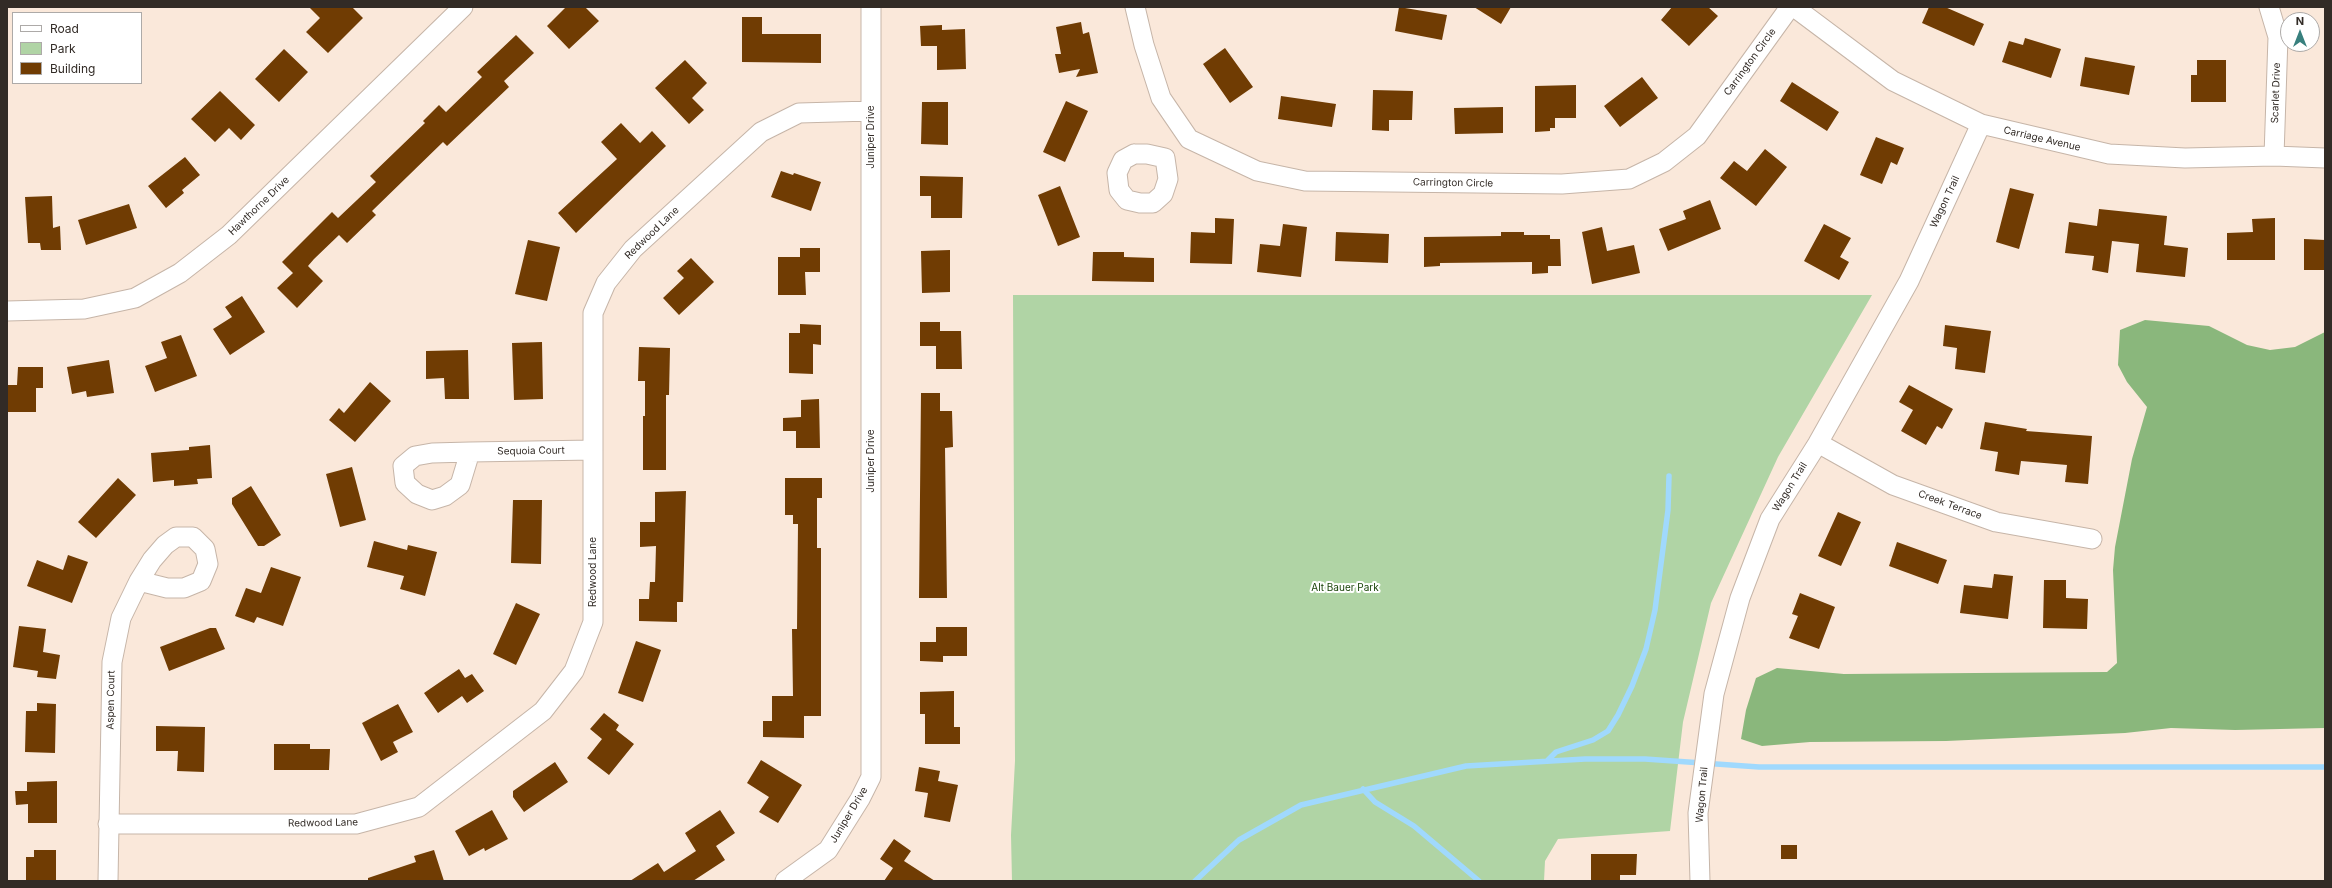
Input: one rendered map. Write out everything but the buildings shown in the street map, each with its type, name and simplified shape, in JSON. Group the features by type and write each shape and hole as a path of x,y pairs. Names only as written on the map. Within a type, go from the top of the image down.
{"street":[{"name":"Hawthorne Drive","path":"7,311 84,309 135,298 180,273 229,235 463,7"},
{"name":"Juniper Drive","path":"785,881 828,850 860,799 871,777 871,7"},
{"path":"1135,7 1144,45 1161,98 1189,139 1165,158"},
{"name":"Carrington Circle","path":"1189,139 1257,171 1305,181 1562,184 1628,179 1664,162 1697,136 1790,7"},
{"name":"Carriage Avenue","path":"1794,7 1893,81 1981,124 2109,154 2185,158 2274,156 2325,158"},
{"name":"Scarlet Drive","path":"2268,7 2278,37 2274,156"},
{"name":"Redwood Lane","path":"108,824 356,824 419,807 544,711 574,671 593,622 593,313 606,283 633,249 761,132 799,113 871,111"},
{"name":"Wagon Trail","path":"1700,881 1698,813 1714,694 1740,598 1770,519 1818,443 1909,281 1981,124"},
{"name":"Creek Terrace","path":"1818,443 1893,484 1996,522 2092,539"},
{"name":"Sequoia Court","path":"470,452 593,450"},
{"name":"Aspen Court","path":"108,881 112,662 121,618 138,581"}],"green space":[{"name":"Alt Bauer Park","path":"1013,295 1872,295 1778,457 1711,603 1683,722 1670,831 1558,839 1545,861 1544,881 1012,881 1011,835 1015,761"},
{"path":"2145,320 2209,326 2247,345 2270,350 2295,347 2325,332 2325,728 2235,730 2171,728 2125,733 1946,741 1810,742 1762,746 1741,739 1746,710 1756,678 1777,668 1844,674 2107,672 2117,663 2113,570 2115,547 2132,459 2147,407 2127,382 2118,365 2120,330"}],"waterway":[{"path":"1547,761 1556,752 1593,740 1608,731 1618,715 1632,686 1646,649 1655,610 1668,510 1669,476"},
{"path":"1195,881 1239,840 1301,805 1466,766 1585,759 1645,759 1759,767 2325,767"},
{"path":"1363,789 1375,802 1414,826 1479,881"}]}
